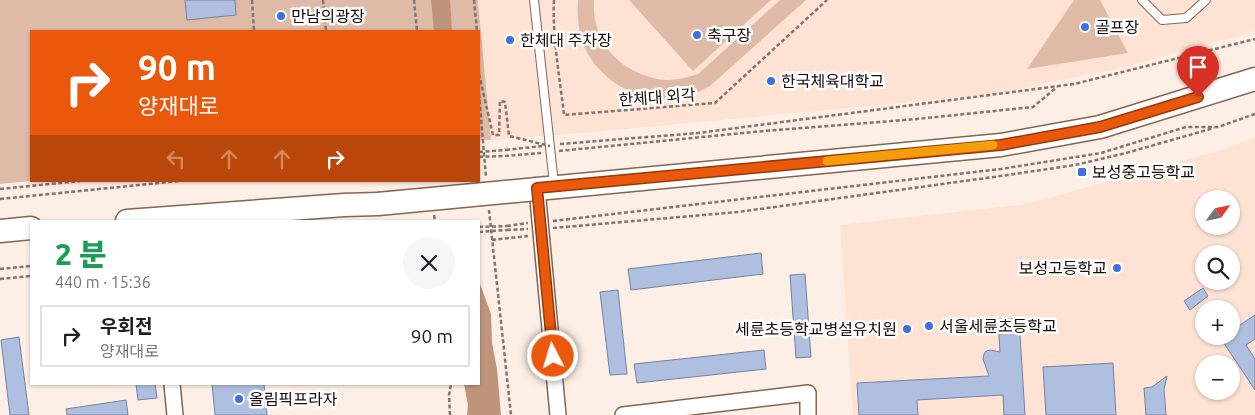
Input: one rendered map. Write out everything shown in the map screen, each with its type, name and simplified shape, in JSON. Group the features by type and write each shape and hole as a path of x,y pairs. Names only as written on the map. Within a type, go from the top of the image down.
{"main road":[{"path":"159,220 378,204 1001,145 1100,127 1255,79"},
{"path":"0,230 30,228"}],"street":[{"path":"546,188 541,231 558,415"},
{"path":"172,385 175,415"},
{"path":"623,415 808,393 808,415"}],"lane":[{"path":"534,0 550,149 546,188"},
{"path":"1142,0 1162,20 1186,18 1206,0"}],"path":[{"path":"252,0 254,30"},
{"path":"322,0 326,30"},
{"path":"414,0 417,30"},
{"path":"474,0 477,30"},
{"name":"한체대 외각","path":"554,0 555,39 564,115 715,103 827,0"},
{"path":"480,158 698,133 1074,84 1255,39"},
{"path":"480,78 493,135 499,135 500,102 505,102 509,136 550,149"},
{"path":"480,152 550,149 917,119 1033,107 1058,86"},
{"path":"480,105 487,182"},
{"path":"492,240 541,231 738,212 1075,165 1126,154 1255,114"},
{"path":"587,217 1001,169 1101,153 1186,127 1218,127"},
{"path":"0,189 70,182"},
{"path":"0,199 169,182"},
{"path":"488,201 511,415"},
{"path":"480,227 507,226"},
{"path":"480,232 507,230 541,231"},
{"path":"0,269 30,266"},
{"path":"0,279 30,276"},
{"path":"450,415 449,395 451,385"}],"shaded area":[{"path":"0,0 478,0 491,140 480,140 480,30 30,30 30,181 0,184"},
{"path":"431,0 450,0 452,30 434,30"},
{"name":"한국체육대학교","path":"478,0 1255,0 1255,31 1126,67 986,95 491,140"},
{"path":"578,0 594,0 596,24 600,35 605,45 620,62 641,74 667,80 698,74 780,0 806,0 710,86 688,96 674,99 659,99 630,91 617,84 595,64 581,38"},
{"name":"축구장","path":"629,0 771,0 693,71"},
{"name":"골프장","path":"1074,0 1100,0 1128,53 1027,69"},
{"path":"1255,137 1255,415 853,415 840,225 1026,204 1225,149"},
{"path":"480,284 491,314 492,343 497,369 501,415 467,415 468,405 464,385 480,385"}],"building":[{"path":"185,0 235,0 236,15 187,20"},
{"path":"761,253 763,274 631,290 628,269"},
{"path":"805,274 811,357 796,358 790,275"},
{"path":"618,290 627,374 610,375 600,292"},
{"path":"1200,290 1204,290 1208,296 1203,300 1195,300 1195,306 1190,310 1184,301"},
{"path":"1255,315 1255,339 1246,345 1255,359 1255,390 1240,368 1240,355 1232,355 1225,345 1240,345 1240,325"},
{"path":"1019,318 1025,415 1004,415 1003,395 917,400 918,415 859,415 857,383 989,376 983,359 986,351 1000,352 998,319"},
{"path":"19,337 29,415 10,415 1,340"},
{"path":"764,350 766,369 637,383 634,364"},
{"path":"1113,363 1116,415 1046,415 1043,367"},
{"path":"1167,376 1164,389 1166,415 1146,415 1144,388 1152,387"},
{"path":"136,385 155,385 157,398 138,400"},
{"name":"올림픽프라자","path":"212,385 264,385 267,415 215,415"},
{"path":"126,400 128,415 67,415 66,409"}],"slow traffic":[{"path":"827,161 993,145"}],"place":[{"name":"만남의광장","path":"281,16"},
{"name":"골프장","path":"1085,27"},
{"name":"축구장","path":"697,35"},
{"name":"한체대 주차장","path":"510,40"},
{"name":"한국체육대학교","path":"771,81"},
{"name":"보성중고등학교","path":"1082,172"},
{"name":"보성고등학교","path":"1117,268"},
{"name":"서울세륜초등학교","path":"929,326"},
{"name":"세륜초등학교병설유치원","path":"907,329"},
{"name":"올림픽프라자","path":"239,399"}],"route":[{"path":"553,356 537,188 1001,145 1100,127 1198,97"}]}
